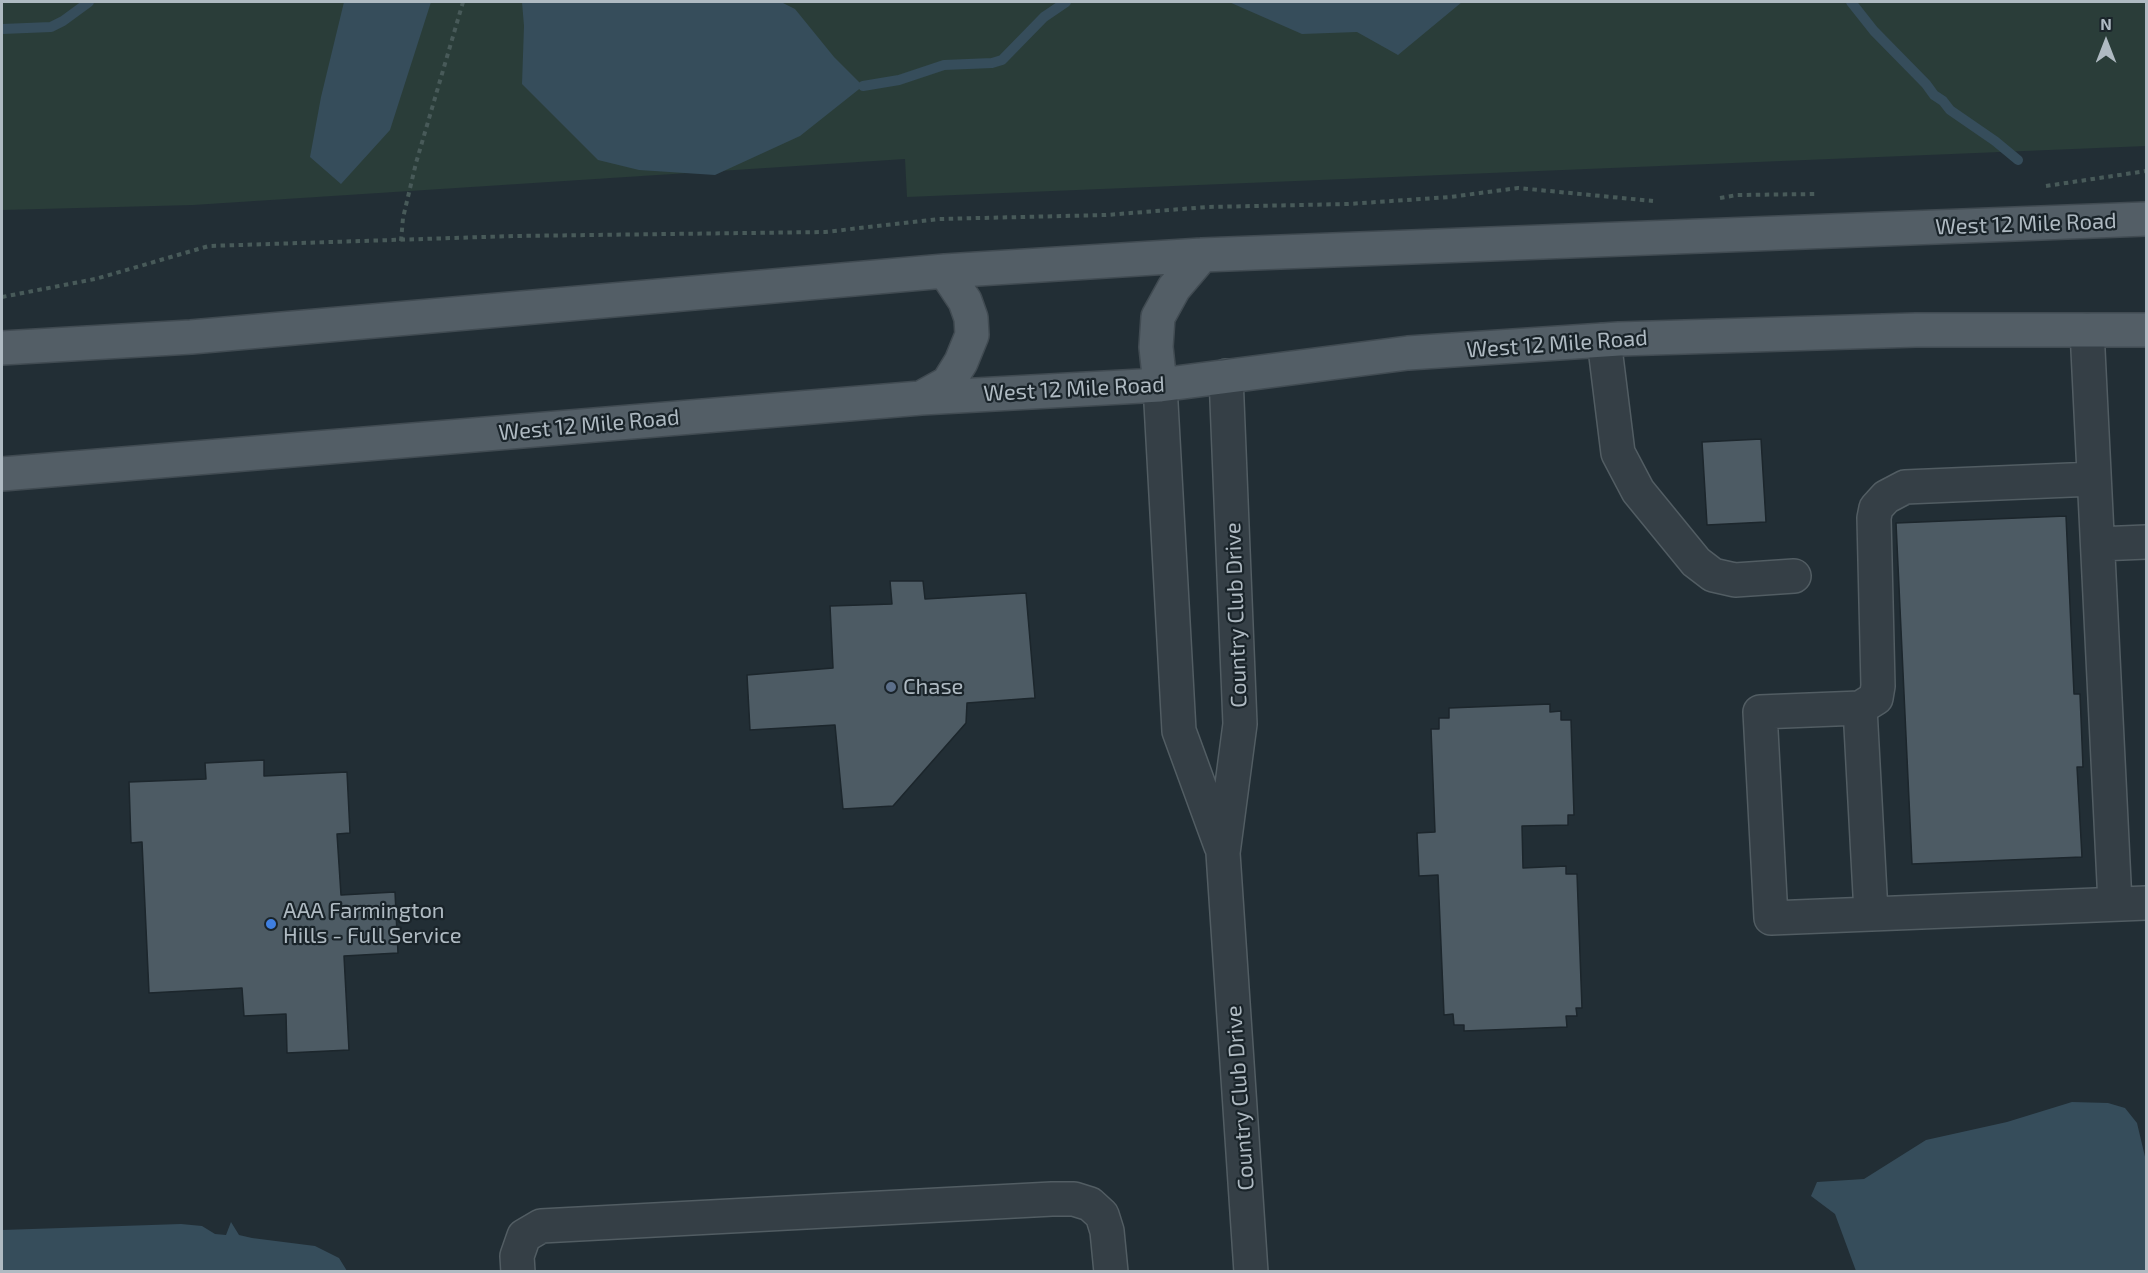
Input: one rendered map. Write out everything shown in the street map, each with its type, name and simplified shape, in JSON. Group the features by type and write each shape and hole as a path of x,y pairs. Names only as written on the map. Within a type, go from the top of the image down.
{"main road":[{"name":"West 12 Mile Road","path":"2,348 203,336 945,272 1202,255 2146,219"},
{"path":"1160,385 1156,348 1158,317 1174,288 1202,255"},
{"path":"921,398 948,382 961,362 972,335 971,318 965,301 945,272"},
{"name":"West 12 Mile Road","path":"2,474 921,398 1160,385 1408,353 1604,340 1916,330 2146,330"}],"street":[{"path":"2087,330 2094,479 2097,544 2131,903 1771,918 1760,712 1860,708 1876,698 1878,686 1874,518 1876,508 1886,497 1905,487 2094,479"},
{"path":"1604,340 1618,453 1638,491 1696,562 1713,575 1735,580 1794,576"},
{"name":"Country Club Drive","path":"1226,376 1240,724 1223,853 1251,1272"},
{"name":"Country Club Drive","path":"1160,385 1179,731 1223,853"},
{"path":"2097,544 2146,542"},
{"path":"1860,708 1871,914"},
{"path":"518,1272 518,1256 524,1236 541,1226 1074,1199 1090,1204 1102,1215 1107,1232 1111,1272"}],"path":[{"path":"401,241 403,218 416,163 463,2"},
{"path":"2042,187 2146,171"},
{"path":"2,297 95,279 209,246 514,236 825,232 939,219 1106,215 1207,207 1348,204 1450,197 1518,188 1656,201"},
{"path":"1710,200 1737,195 1825,194"}],"green space":[{"path":"2,2 2146,2 2146,146 907,197 905,159 193,205 2,210"}],"water":[{"path":"344,2 431,2 390,130 341,184 310,157 321,97"},
{"path":"522,2 781,2 795,9 834,57 863,86 800,136 715,175 639,170 598,160 522,84 524,26"},
{"path":"1229,2 1462,2 1398,55 1357,32 1302,34"},
{"path":"2072,1102 2108,1103 2125,1108 2137,1123 2146,1161 2146,1271 1856,1271 1835,1214 1811,1196 1817,1182 1864,1179 1926,1140 2007,1122"},
{"path":"231,1222 239,1235 315,1246 339,1258 347,1271 2,1271 2,1230 181,1224 202,1226 215,1234 226,1235"}],"building":[{"path":"1761,439 1766,522 1707,525 1702,442"},
{"path":"2066,516 2074,694 2080,694 2083,767 2077,767 2082,857 1912,864 1896,523"},
{"name":"Chase","path":"890,581 923,581 925,599 1026,593 1035,698 967,703 966,723 893,806 843,809 835,725 750,730 747,675 833,668 830,606 892,604"},
{"path":"1550,704 1550,712 1561,711 1561,720 1571,720 1574,815 1568,815 1568,825 1522,826 1523,868 1566,866 1566,874 1577,874 1582,1008 1576,1008 1577,1016 1566,1016 1567,1027 1464,1031 1464,1025 1454,1025 1453,1014 1444,1015 1438,875 1419,876 1417,833 1435,832 1431,729 1439,729 1439,718 1449,718 1449,708"},
{"name":"AAA Farmington Hills - Full Service","path":"264,760 264,776 347,772 350,833 337,834 341,895 395,892 398,953 344,956 349,1050 287,1053 286,1014 244,1016 242,988 149,993 142,842 131,843 129,782 206,779 205,763"}],"waterway":[{"path":"2,29 51,27 89,2"},
{"path":"863,86 899,80 944,65 992,63 1002,60 1044,17 1066,2"},
{"path":"1851,2 1874,31 1934,95 1950,110 2018,160"}],"place":[{"name":"Chase","path":"891,687"},
{"name":"AAA Farmington Hills - Full Service","path":"271,924"}]}
